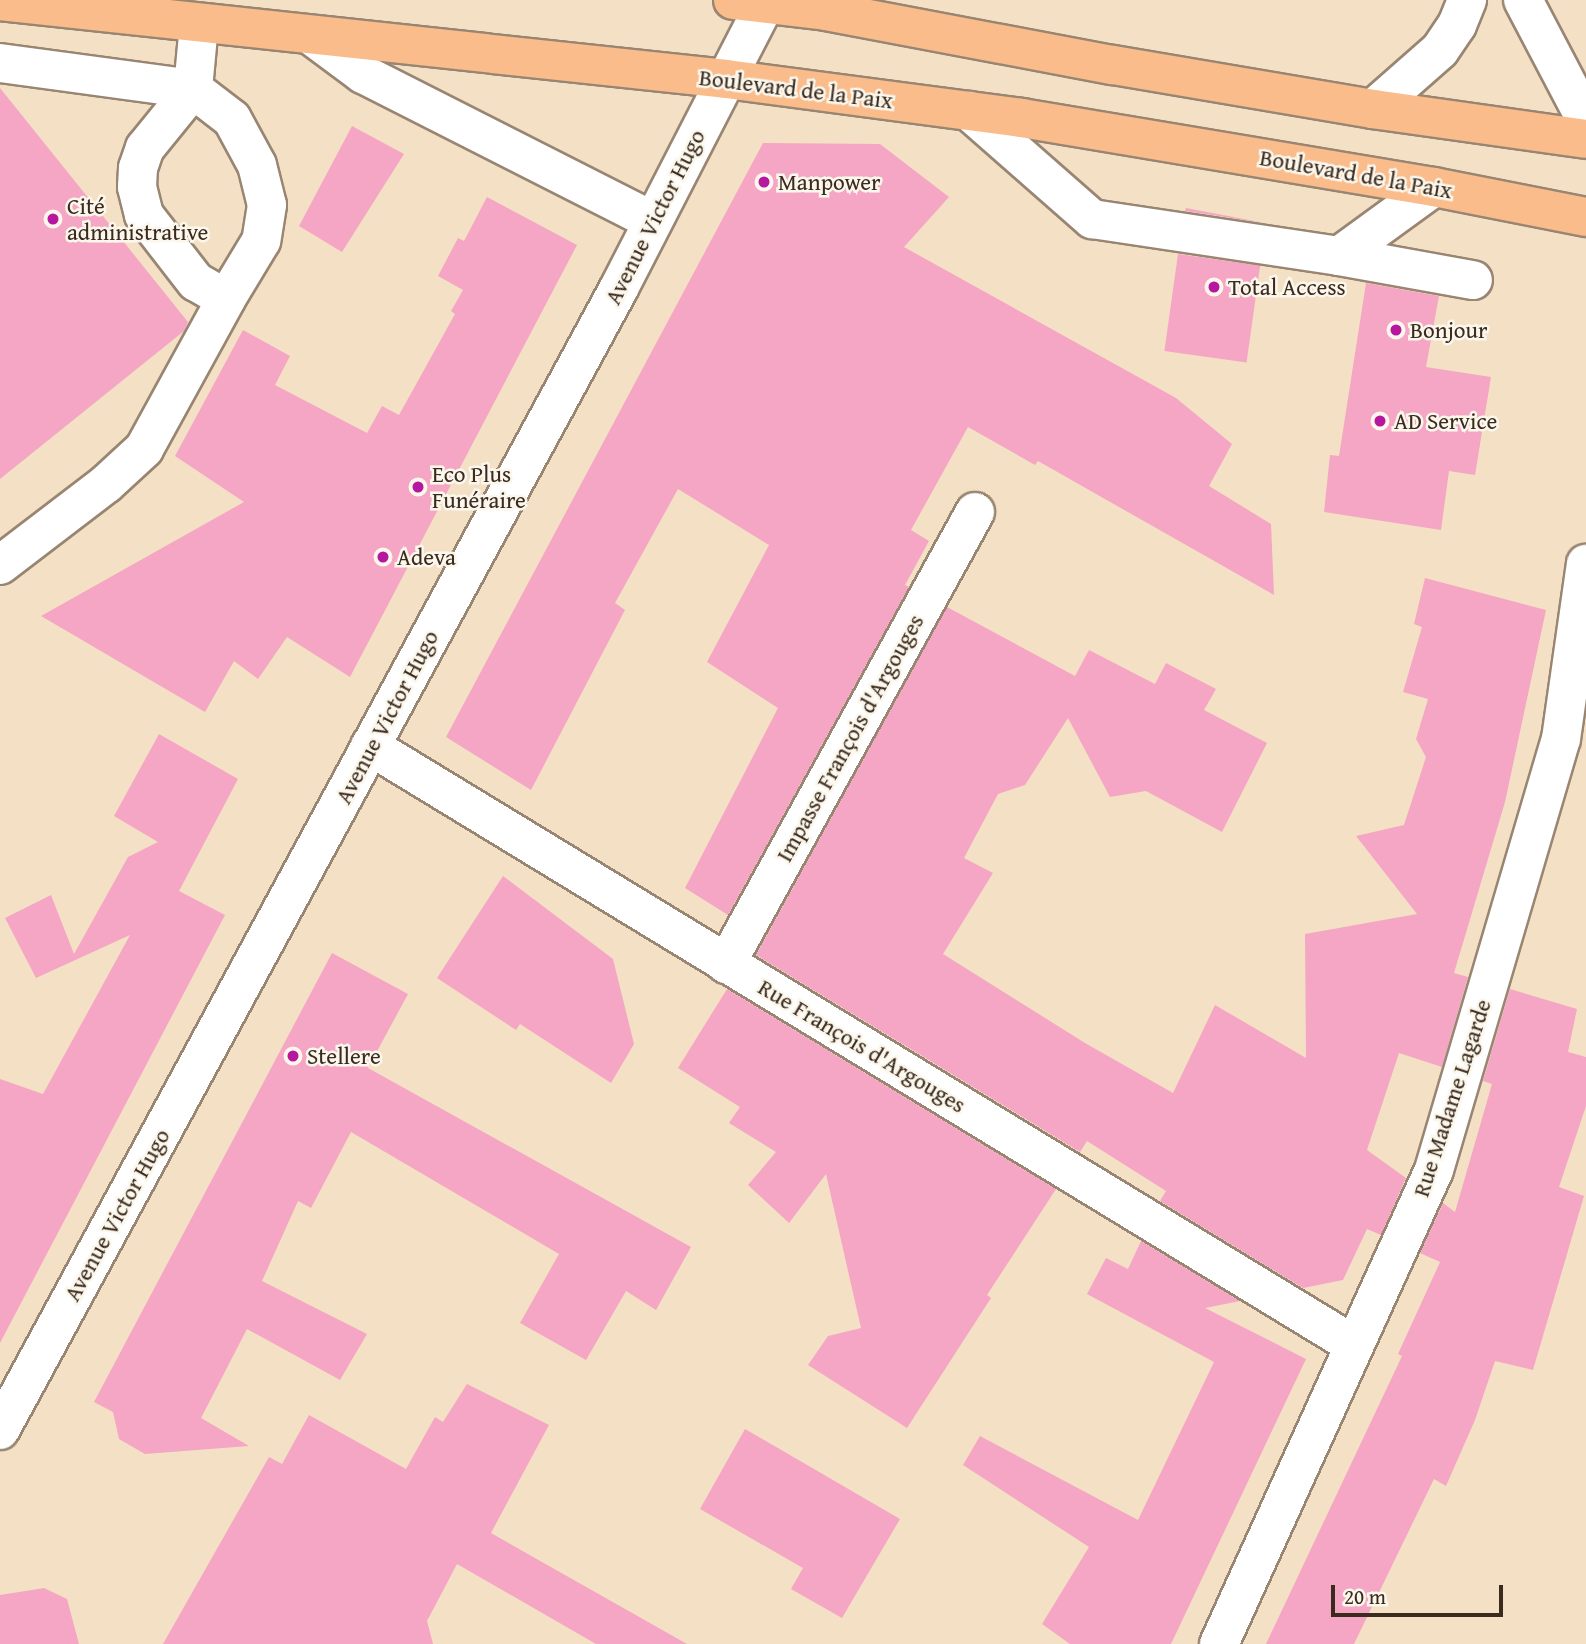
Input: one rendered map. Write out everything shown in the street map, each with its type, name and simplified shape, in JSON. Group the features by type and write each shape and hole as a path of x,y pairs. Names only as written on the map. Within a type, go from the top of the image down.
{"main road":[{"name":"Boulevard de la Paix","path":"0,1 726,79 969,111 1434,187 1586,217"},
{"path":"755,1 826,11 1030,50 1373,109 1586,139"}],"street":[{"path":"1373,109 1440,50 1457,25 1467,0"},
{"path":"1523,0 1586,120"},
{"name":"Avenue Victor Hugo","path":"0,1430 653,221 726,79 755,1"},
{"path":"200,24 193,89 145,148 137,187 144,215 196,282 226,299"},
{"path":"312,36 363,74 653,221"},
{"path":"0,63 193,89 232,119 257,165 267,205 261,241 144,449 106,484 0,565"},
{"path":"969,111 1092,219 1339,256 1473,281"},
{"path":"1339,256 1434,187"},
{"name":"Impasse François d'Argouges","path":"726,964 975,512"},
{"name":"Rue Madame Lagarde","path":"1219,1644 1434,1170 1574,751 1586,564"},
{"name":"Rue François d'Argouges","path":"370,746 1354,1345"}],"building":[{"name":"Cité administrative","path":"0,88 188,322 184,331 0,479"},
{"path":"352,126 404,154 342,252 299,226"},
{"path":"763,143 880,144 949,197 904,247 1176,398 1232,444 1209,486 1271,524 1274,595 1038,461 1035,465 968,427 911,530 929,541 905,585 909,587 728,915 685,888 778,708 707,662 769,545 678,489 615,603 625,610 531,790 446,737"},
{"path":"487,197 577,245 350,677 287,637 258,679 234,661 205,712 41,616 244,502 175,456 243,330 290,356 275,385 367,433 382,406 399,415 455,314 451,311 463,290 438,276 458,238 464,241"},
{"path":"1186,208 1265,223 1185,211"},
{"name":"Total Access","path":"1178,254 1260,266 1247,363 1164,351"},
{"path":"1366,283 1439,296 1426,367 1491,377 1475,475 1449,471 1441,530 1324,512 1330,455 1339,456"},
{"path":"1425,578 1546,610 1505,802 1454,973 1468,977 1442,1067 1399,1053 1367,1150 1406,1178 1381,1235 1367,1229 1343,1280 1303,1288 1160,1201 1166,1191 1087,1141 1080,1152 756,955 947,607 1075,676 1089,650 1155,684 1166,663 1216,689 1204,710 1267,743 1222,832 1146,791 1110,797 1068,718 1025,785 998,794 964,858 993,873 943,954 1085,1043 1173,1093 1215,1005 1306,1058 1305,934 1417,914 1356,836 1404,825 1426,757 1416,739 1428,699 1403,692 1422,627 1414,624"},
{"path":"159,734 238,779 179,891 225,915 0,1343 0,1079 43,1094 130,935 36,978 5,918 51,895 74,954 128,857 158,842 114,816"},
{"path":"503,876 613,959 634,1044 611,1083 520,1024 516,1030 437,978"},
{"path":"332,953 408,994 368,1068 691,1247 656,1310 626,1291 586,1360 520,1323 559,1254 351,1132 311,1208 298,1201 262,1281 367,1334 340,1380 247,1329 201,1418 249,1446 145,1454 119,1439 113,1412 94,1402"},
{"path":"727,989 1056,1189 987,1295 991,1298 907,1428 808,1365 828,1336 861,1328 826,1174 789,1223 748,1185 776,1152 729,1123 740,1107 678,1068"},
{"path":"1510,989 1577,1009 1568,1052 1586,1057 1586,1106 1559,1187 1584,1196 1533,1370 1495,1361 1475,1420 1446,1486 1434,1479 1354,1644 1266,1644 1402,1356 1398,1354 1440,1262 1420,1253 1443,1203 1455,1212 1492,1084 1483,1081"},
{"path":"1141,1241 1240,1301 1205,1308 1306,1359 1171,1644 1070,1644 1042,1624 1089,1547 963,1465 980,1436 1138,1520 1214,1362 1087,1294 1106,1258 1128,1269"},
{"path":"467,1384 549,1425 491,1533 687,1644 596,1644 457,1564 427,1621 433,1644 163,1644 269,1457 282,1464 309,1415 406,1469 435,1417 443,1422"},
{"path":"745,1429 900,1519 842,1618 791,1589 803,1568 700,1509"},
{"path":"44,1588 67,1599 79,1644 0,1644 0,1595"}],"place":[{"name":"Manpower","path":"764,182"},
{"name":"Cité administrative","path":"53,219"},
{"name":"Total Access","path":"1214,287"},
{"name":"Bonjour","path":"1396,330"},
{"name":"AD Service","path":"1380,421"},
{"name":"Eco Plus Funéraire","path":"418,487"},
{"name":"Adeva","path":"383,557"},
{"name":"Stellere","path":"293,1056"}]}
